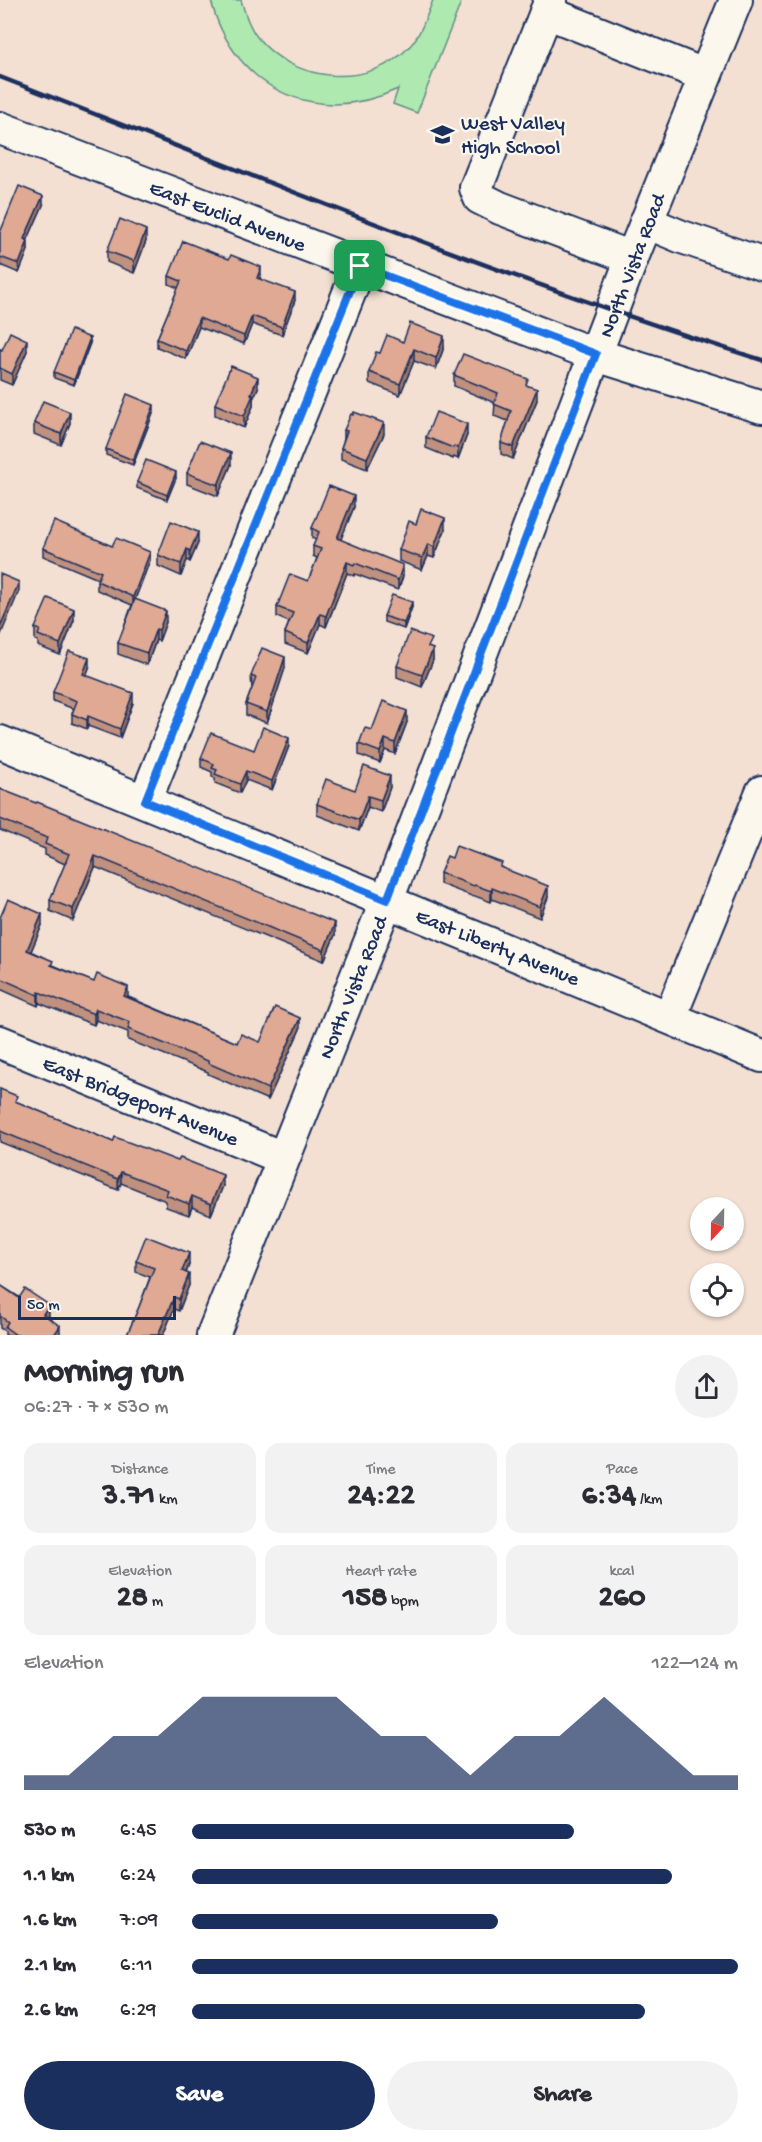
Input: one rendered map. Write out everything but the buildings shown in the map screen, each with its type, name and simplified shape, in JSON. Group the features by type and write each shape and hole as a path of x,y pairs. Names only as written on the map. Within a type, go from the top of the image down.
{"street":[{"name":"North Vista Road","path":"213,1335 387,900 632,258 736,0"},
{"path":"632,258 500,208 480,198 476,188 548,6 704,75"},
{"name":"East Euclid Avenue","path":"0,128 596,354 762,407"},
{"path":"646,222 682,237 762,264"},
{"path":"145,801 360,266"},
{"name":"East Liberty Avenue","path":"0,742 762,1056"},
{"path":"670,1017 762,792"},
{"name":"East Bridgeport Avenue","path":"0,1042 283,1158"}],"green space":[{"path":"211,0 241,0 252,29 258,38 273,53 291,64 311,72 354,75 374,70 393,60 410,46 433,0 462,0 417,113 393,104 398,89 377,97 334,104 293,97 273,88 255,75 234,51 218,23"}],"railway":[{"path":"0,77 474,261 666,329 762,360"}],"place":[{"name":"West Valley High School","path":"443,134"}],"route":[{"path":"360,266 596,354 387,900 145,801 360,266"}]}
